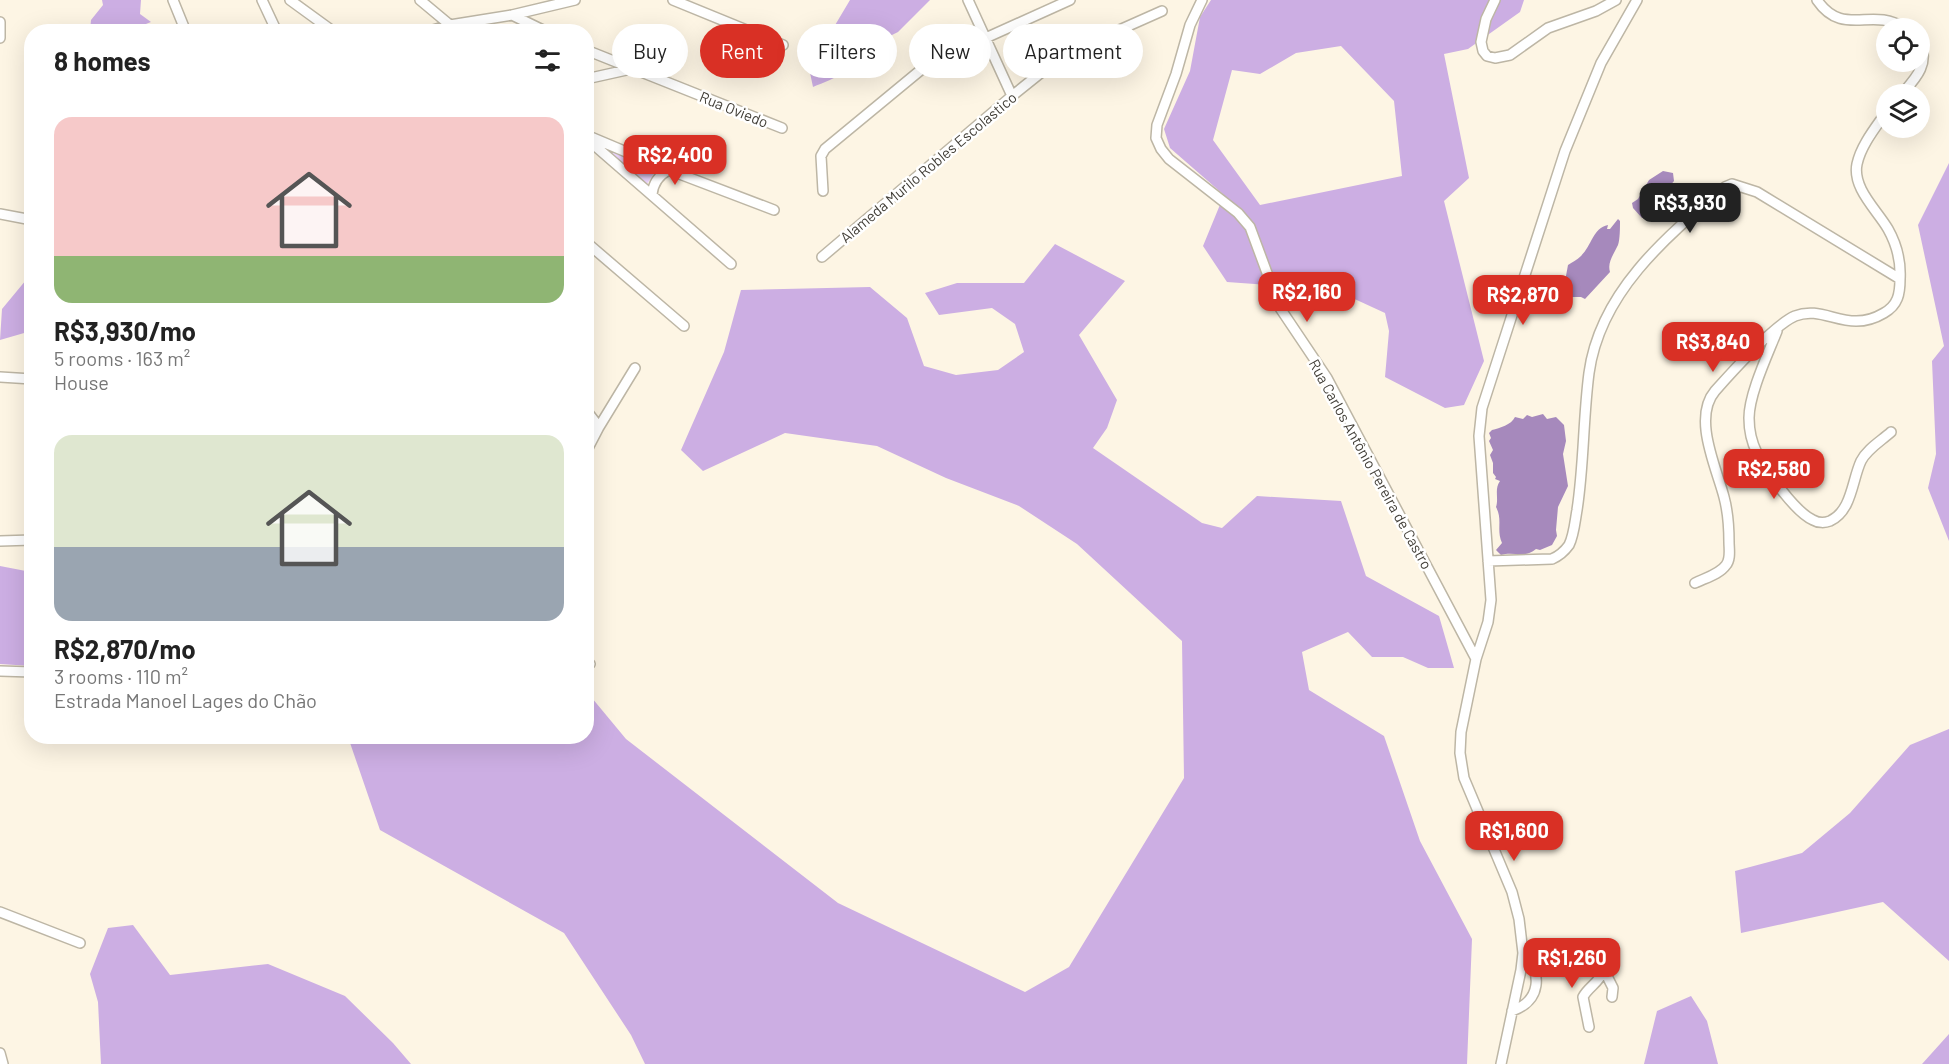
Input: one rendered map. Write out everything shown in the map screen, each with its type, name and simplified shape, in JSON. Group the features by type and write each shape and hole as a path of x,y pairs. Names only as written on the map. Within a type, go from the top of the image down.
{"street":[{"path":"173,0 183,24"},
{"path":"262,0 273,24"},
{"path":"290,0 323,24"},
{"path":"420,0 449,24"},
{"path":"456,24 512,15 575,0"},
{"path":"673,0 732,24"},
{"path":"968,0 980,24"},
{"path":"991,36 1070,0"},
{"name":"Rua Carlos Antônio Pereira de Castro","path":"1202,0 1190,25 1176,74 1157,125 1156,138 1161,149 1170,159 1238,213 1250,227 1280,308 1327,378 1476,658"},
{"path":"1495,0 1486,19 1481,42 1487,56 1495,58 1510,56 1548,28 1596,11 1616,0"},
{"path":"1501,1064 1523,953 1519,919 1512,892 1480,820 1462,770 1460,753 1461,732 1476,658 1488,622 1491,600 1479,420 1569,141 1601,63 1637,0"},
{"path":"1817,0 1830,15 1840,19 1852,21 1876,20"},
{"name":"Alameda Murilo Robles Escolastico","path":"822,257 1012,96 1071,50 1162,11"},
{"path":"512,15 531,24"},
{"path":"0,22 0,38"},
{"path":"991,47 1012,96"},
{"name":"Rua Oviedo","path":"594,53 612,60"},
{"path":"594,77 612,73"},
{"name":"Rua Oviedo","path":"657,78 782,128"},
{"path":"823,191 821,156 825,149 911,78"},
{"path":"1695,583 1726,566 1729,552 1728,517 1724,496 1710,456 1706,426 1712,395 1749,355 1789,319 1804,314 1859,323 1873,319 1894,306 1900,292 1898,252 1889,231 1865,196 1858,179 1856,165 1876,128"},
{"path":"594,139 774,210"},
{"path":"594,143 731,264"},
{"path":"652,195 657,180 669,170"},
{"path":"1488,561 1552,559 1561,555 1568,546 1572,536 1580,488 1594,346 1604,319 1624,288 1648,258 1672,232 1725,187 1732,184 1757,192 1900,279"},
{"path":"0,214 24,218"},
{"path":"594,249 684,326"},
{"path":"1778,328 1750,403 1749,420 1752,439 1758,455 1770,474 1803,513 1814,521 1824,523 1840,514 1847,504 1862,460 1891,432"},
{"path":"594,437 635,368"},
{"path":"0,377 24,378"},
{"path":"594,420 599,427"},
{"path":"0,541 24,540"},
{"path":"0,671 24,672"},
{"path":"0,912 80,943"},
{"path":"1512,1011 1529,1001 1536,987 1535,970 1523,953"},
{"path":"1589,1027 1583,997 1585,992 1598,982 1604,970 1613,988 1612,997"},
{"path":"0,1053 3,1064"}],"shaded area":[{"path":"102,0 141,0 140,14 151,22 146,24 91,24 91,20 103,5"},
{"path":"850,0 930,0 897,32 897,24 836,24"},
{"path":"1211,0 1524,0 1520,12 1468,49 1444,54 1469,178 1444,201 1484,361 1464,405 1445,408 1385,377 1389,331 1385,313 1335,290 1227,282 1203,246 1224,195 1170,148 1164,129 1190,71 1200,17","holes":["1341,46 1394,101 1402,176 1260,205 1213,140 1232,70 1260,74 1296,53"]},
{"path":"811,78 833,78 813,87"},
{"path":"602,146 657,169 647,184"},
{"path":"1949,163 1949,541 1928,488 1936,454 1932,361 1944,346 1918,225"},
{"path":"1663,171 1673,173 1674,181 1665,194 1663,209 1655,216 1642,218 1633,208 1632,203 1638,199 1649,180"},
{"path":"1618,219 1620,221 1619,240 1610,261 1610,272 1585,299 1568,297 1563,292 1568,265 1581,256 1599,230 1608,225 1607,229 1610,229"},
{"path":"1055,244 1125,281 1079,335 1117,400 1107,428 1093,448 1202,523 1222,528 1257,496 1341,501 1366,576 1439,616 1454,668 1428,668 1403,657 1372,657 1348,632 1302,652 1309,690 1384,736 1420,841 1472,939 1467,1064 645,1064 631,1035 564,933 380,830 350,744 594,744 594,700 626,739 838,903 1025,992 1069,967 1184,778 1182,641 1077,544 1019,506 946,478 877,446 785,433 703,471 681,450 724,352 741,290 870,287 907,318 924,366 956,375 998,370 1024,352 1015,324 992,308 939,315 925,293 957,283 1024,283"},
{"path":"24,282 24,333 0,340 2,309"},
{"path":"1543,414 1547,419 1556,417 1564,425 1566,441 1563,454 1568,486 1558,507 1557,536 1552,545 1540,550 1536,549 1527,554 1501,555 1496,550 1502,543 1496,507 1497,487 1500,481 1495,479 1493,473 1490,455 1493,450 1489,441 1491,438 1489,433 1508,424 1515,417 1523,419 1527,415 1532,417"},
{"path":"0,566 24,571 24,666 0,664"},
{"path":"1949,729 1949,961 1883,902 1741,933 1735,871 1802,853 1850,813 1910,745"},
{"path":"133,925 170,975 268,964 345,996 411,1064 101,1064 98,1002 90,974 108,928"},
{"path":"1691,996 1707,1021 1718,1064 1644,1064 1657,1011"},
{"path":"1949,1034 1949,1064 1922,1064"}]}
